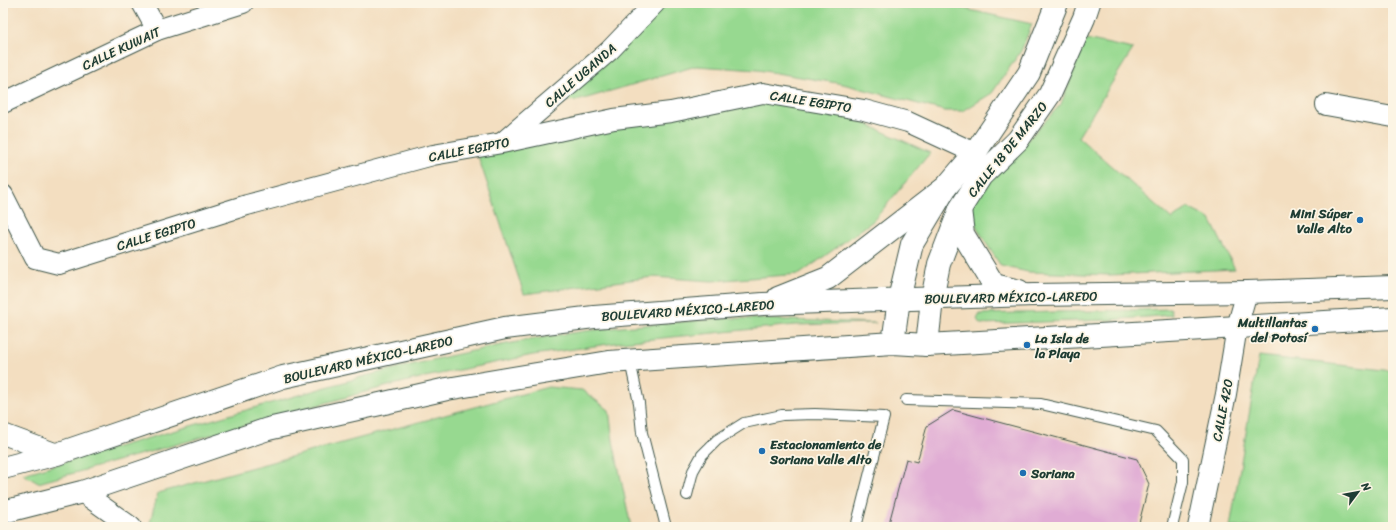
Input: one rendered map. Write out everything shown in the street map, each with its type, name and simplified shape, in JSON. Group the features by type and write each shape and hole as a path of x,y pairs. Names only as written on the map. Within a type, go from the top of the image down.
{"main road":[{"name":"CALLE 18 DE MARZO","path":"892,343 899,299 912,244 946,187 975,153 1029,73 1057,3"},
{"name":"CALLE 18 DE MARZO","path":"927,345 932,299 939,264 960,209 981,176 1018,140 1050,94 1084,18 1089,3"},
{"path":"763,304 828,278 946,187"},
{"path":"960,209 963,234 994,285 1034,295"},
{"name":"BOULEVARD MÉXICO-LAREDO","path":"3,468 57,454 283,377 497,330 594,317 763,304 1034,295 1247,292 1393,287"},
{"path":"3,512 82,492 268,429 447,389 609,362 892,343 927,345 1393,318"}],"street":[{"path":"142,3 157,30"},
{"name":"CALLE KUWAIT","path":"3,103 157,30 243,3"},
{"name":"CALLE UGANDA","path":"502,143 609,51 655,3"},
{"name":"CALLE EGIPTO","path":"3,195 35,258 59,264 247,205 433,155 502,143 614,119 671,112 763,93 864,110 908,122 975,153"},
{"path":"1326,105 1393,117"},
{"name":"CALLE 420","path":"1198,527 1226,394 1237,327 1247,292"},
{"path":"3,434 57,454"},
{"path":"82,492 131,527"}],"lane":[{"path":"630,361 639,403 642,433 666,527"},
{"path":"906,400 1041,404 1156,431 1184,459 1183,482 1172,527"},
{"path":"687,495 693,471 702,455 717,440 744,423 782,415 815,414 884,417 856,527"}],"green space":[{"path":"655,3 944,3 943,4 1032,24 1021,51 992,93 963,111 945,111 843,84 758,70 696,66 580,100 551,102"},
{"path":"1086,39 1133,49 1078,137 1172,219 1188,208 1210,219 1235,269 1110,275 1028,272 1001,266 979,232 969,210 975,196 1061,104"},
{"path":"790,93 862,122 930,153 873,221 800,274 712,281 653,277 524,294 478,156"},
{"path":"1171,309 1172,315 1109,320 980,324 977,319 980,314"},
{"path":"731,318 876,323 795,325 622,342 533,355 420,378 365,392 38,483 23,474 365,376 447,356 585,331"},
{"path":"1259,356 1393,371 1393,527 1230,527"},
{"path":"548,387 582,390 609,410 613,441 631,527 157,527 150,522 158,493"}],"building":[{"name":"Soriana","path":"953,410 1137,459 1149,484 1138,527 888,527 906,459 917,462 927,426"}],"place":[{"name":"Mini Súper Valle Alto","path":"1360,220"},
{"name":"Multillantas del Potosí","path":"1315,329"},
{"name":"La Isla de la Playa","path":"1027,345"},
{"name":"Estacionamiento de Soriana Valle Alto","path":"762,451"},
{"name":"Soriana","path":"1023,473"}]}
